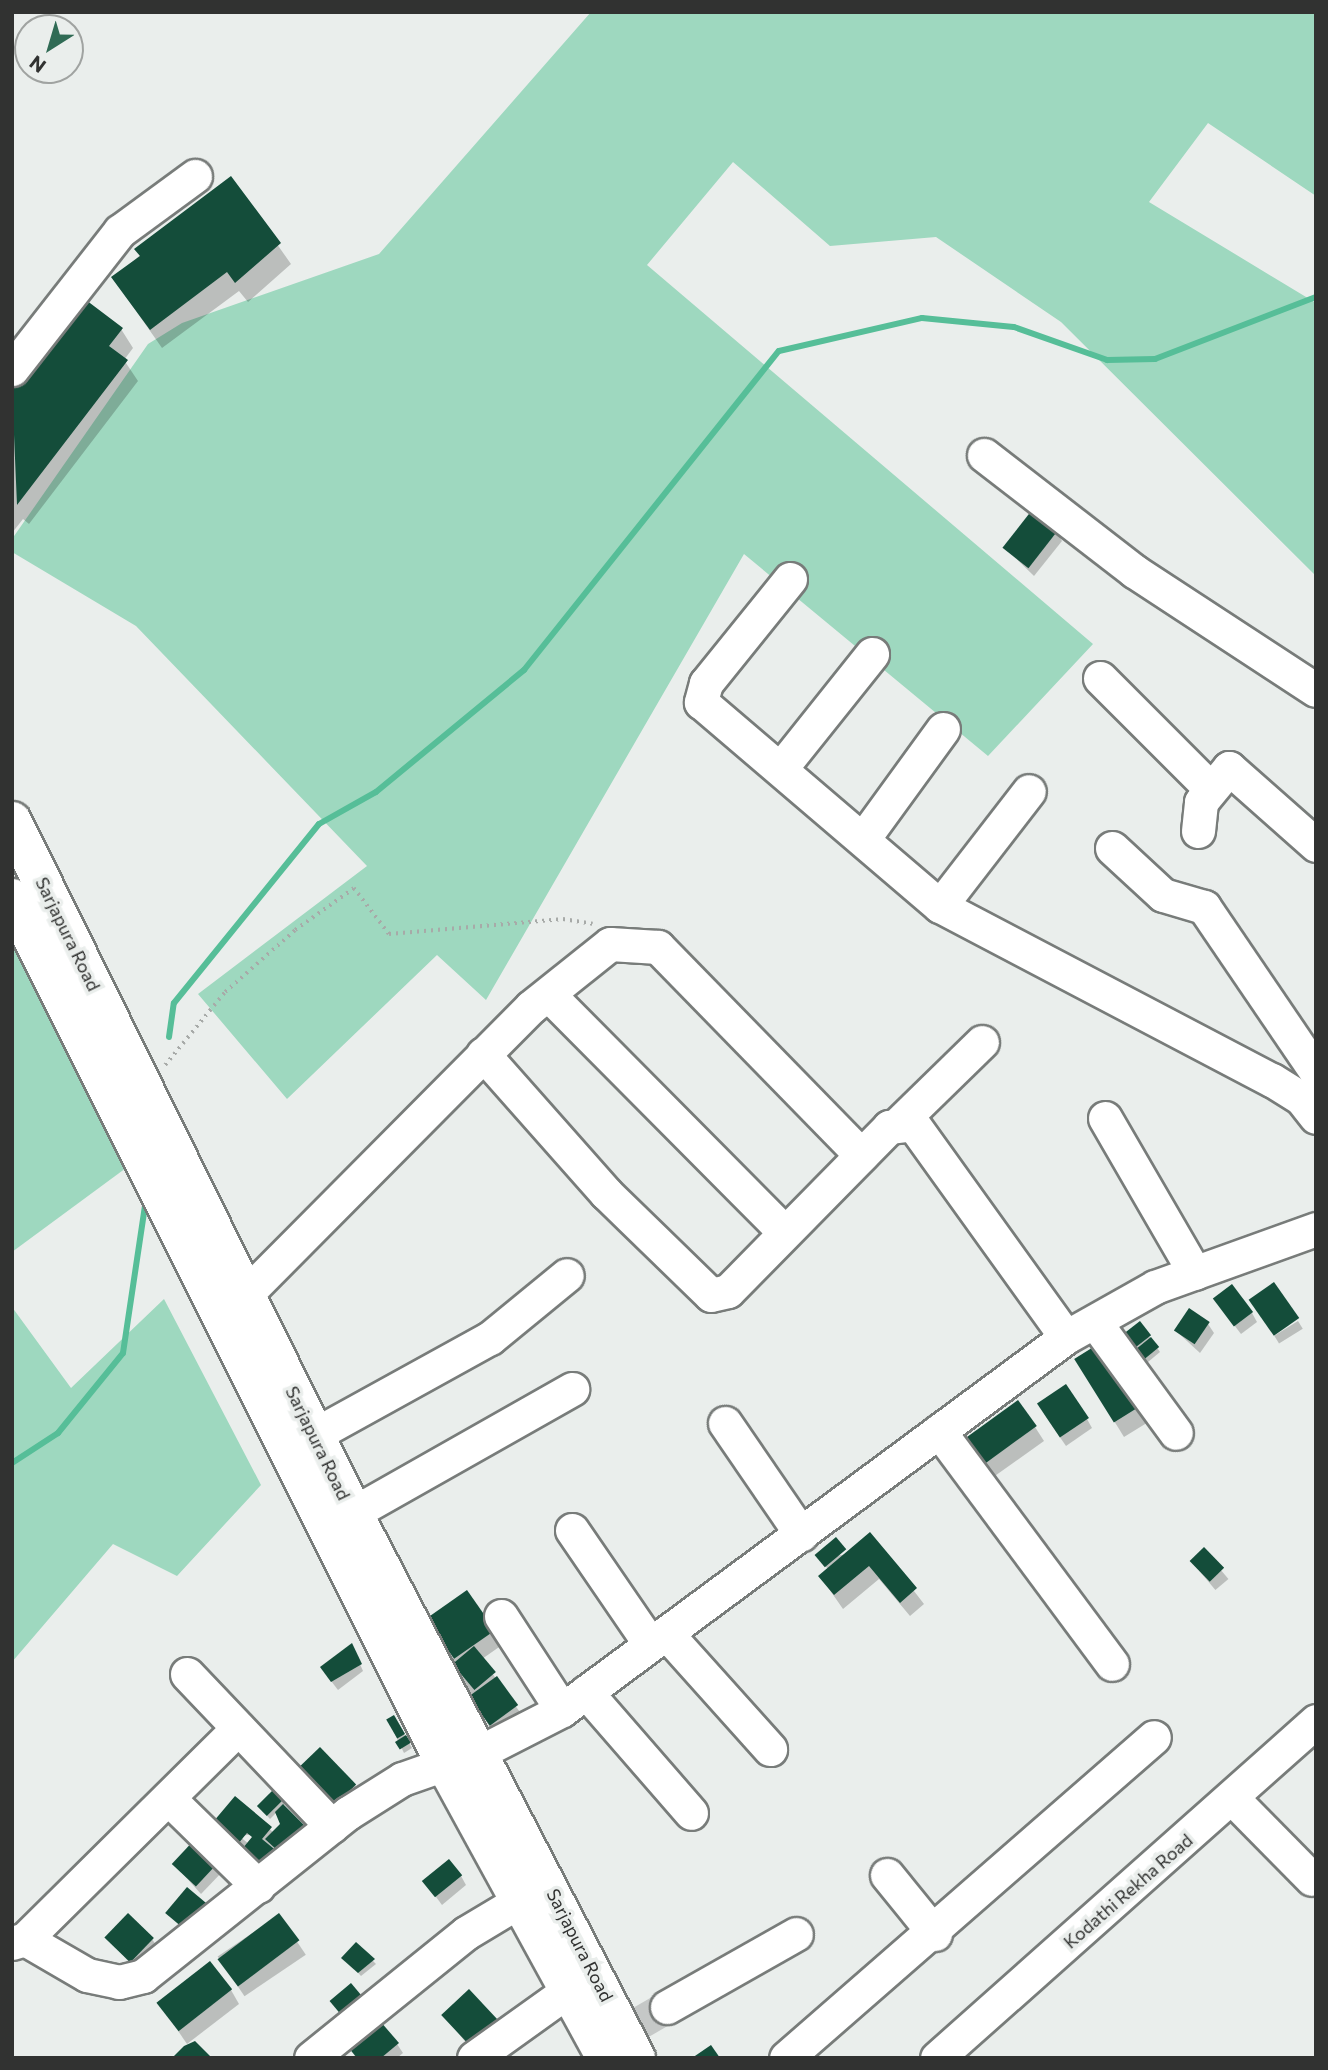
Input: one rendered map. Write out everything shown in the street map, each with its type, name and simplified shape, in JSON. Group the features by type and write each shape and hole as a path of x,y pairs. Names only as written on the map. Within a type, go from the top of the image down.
{"main road":[{"name":"Sarjapura Road","path":"12,821 353,1513 634,2036"},
{"name":"Sarjapura Road","path":"12,898 444,1762 569,1990 634,2036"}],"street":[{"path":"12,369 120,232 195,176"},
{"path":"985,455 1134,571 1316,690"},
{"path":"790,579 700,693 701,702 940,906 1272,1080 1301,1098 1316,1117"},
{"path":"781,768 872,654"},
{"path":"1101,678 1210,788"},
{"path":"863,839 943,729"},
{"path":"1198,831 1201,802 1229,768 1236,769 1316,845"},
{"path":"940,906 1029,791"},
{"path":"1112,848 1163,895 1205,907 1316,1072"},
{"path":"245,1295 531,1007 551,998 589,958 624,943 658,947 861,1155"},
{"path":"551,998 784,1232"},
{"path":"483,1054 701,1293 728,1291 861,1155 901,1121 982,1042"},
{"path":"1105,1118 1195,1273"},
{"path":"901,1121 913,1124 1066,1337"},
{"path":"238,1728 19,1941 88,1975 119,1982 144,1976 332,1826 402,1779 444,1762 482,1751 574,1701 1066,1337 1155,1287 1313,1235"},
{"path":"314,1435 490,1338 567,1275"},
{"path":"1095,1322 1176,1433"},
{"path":"353,1513 572,1389"},
{"path":"725,1423 801,1534"},
{"path":"939,1432 1112,1664"},
{"path":"572,1530 658,1638 769,1749"},
{"path":"501,1616 574,1701 691,1813"},
{"path":"187,1674 332,1826"},
{"name":"Kodathi Rekha Road","path":"937,2058 1233,1799 1316,1721"},
{"path":"786,2058 935,1934 1154,1737"},
{"path":"168,1798 258,1886"},
{"path":"1233,1799 1312,1879"},
{"path":"887,1875 935,1934"},
{"path":"310,2058 467,1933 521,1900"},
{"path":"634,2036 796,1934"},
{"path":"474,2058 569,1990"}],"path":[{"path":"146,1093 225,992 295,930 354,888 389,934 583,920 624,943"}],"green space":[{"path":"591,12 1316,12 1316,196 1208,123 1149,202 1316,303 1316,576 1061,322 936,237 830,246 733,162 647,265 1093,644 988,756 744,554 486,1000 437,955 287,1099 198,994 367,866 136,626 12,552 12,539 148,344 182,323 379,254"},
{"path":"12,933 126,1168 12,1252"},
{"path":"164,1299 261,1485 177,1576 113,1544 12,1662 12,1307 71,1388"}],"building":[{"path":"231,176 281,243 235,283 227,272 150,330 111,277 140,256 134,249"},
{"path":"82,297 123,328 109,346 128,360 17,505 12,388"},
{"path":"1032,510 1058,530 1028,568 1002,548"},
{"path":"1274,1282 1299,1318 1274,1336 1249,1300"},
{"path":"1232,1284 1253,1312 1234,1326 1213,1298"},
{"path":"1189,1308 1210,1322 1195,1344 1174,1330"},
{"path":"1140,1321 1151,1335 1128,1353 1117,1339"},
{"path":"1151,1337 1159,1347 1132,1369 1124,1359"},
{"path":"1103,1341 1143,1405 1114,1423 1074,1359"},
{"path":"1066,1384 1089,1418 1060,1438 1037,1404"},
{"path":"1018,1400 1037,1426 983,1465 965,1439"},
{"path":"870,1532 917,1588 900,1603 869,1566 834,1595 818,1576"},
{"path":"836,1537 846,1549 825,1567 815,1555"},
{"path":"1204,1547 1224,1568 1210,1582 1190,1561"},
{"path":"467,1590 495,1630 454,1659 426,1619"},
{"path":"352,1643 362,1664 331,1682 320,1667"},
{"path":"474,1646 496,1672 474,1690 453,1664"},
{"path":"497,1676 518,1705 490,1726 469,1697"},
{"path":"394,1715 405,1734 397,1739 386,1720"},
{"path":"406,1735 411,1743 400,1750 395,1742"},
{"path":"320,1747 356,1784 328,1811 292,1774"},
{"path":"276,1787 286,1797 267,1816 257,1806"},
{"path":"235,1796 272,1827 262,1839 279,1853 261,1874 238,1854 252,1837 247,1833 233,1850 208,1828"},
{"path":"283,1804 304,1825 278,1851 265,1839 280,1824 275,1812"},
{"path":"197,1837 221,1860 196,1887 172,1864"},
{"path":"449,1859 462,1875 435,1897 422,1881"},
{"path":"187,1887 214,1909 192,1936 165,1913"},
{"path":"128,1913 154,1938 130,1962 104,1937"},
{"path":"279,1913 299,1940 238,1986 218,1959"},
{"path":"356,1942 375,1959 358,1973 341,1958"},
{"path":"210,1961 232,1989 179,2031 156,2003"},
{"path":"351,1983 370,2006 349,2024 330,2001"},
{"path":"469,1989 502,2024 474,2050 441,2015"},
{"path":"380,2021 399,2043 381,2058 357,2058 348,2047"},
{"path":"195,2041 212,2058 172,2058 184,2046"},
{"path":"711,2045 720,2058 692,2058"}],"waterway":[{"path":"169,1037 174,1003 319,824 376,792 524,670 779,351 922,318 1014,327 1107,360 1155,359 1316,297"},
{"path":"12,1463 58,1433 123,1353 146,1199"}],"tunnel":[{"path":"639,2023 667,2007"}]}
